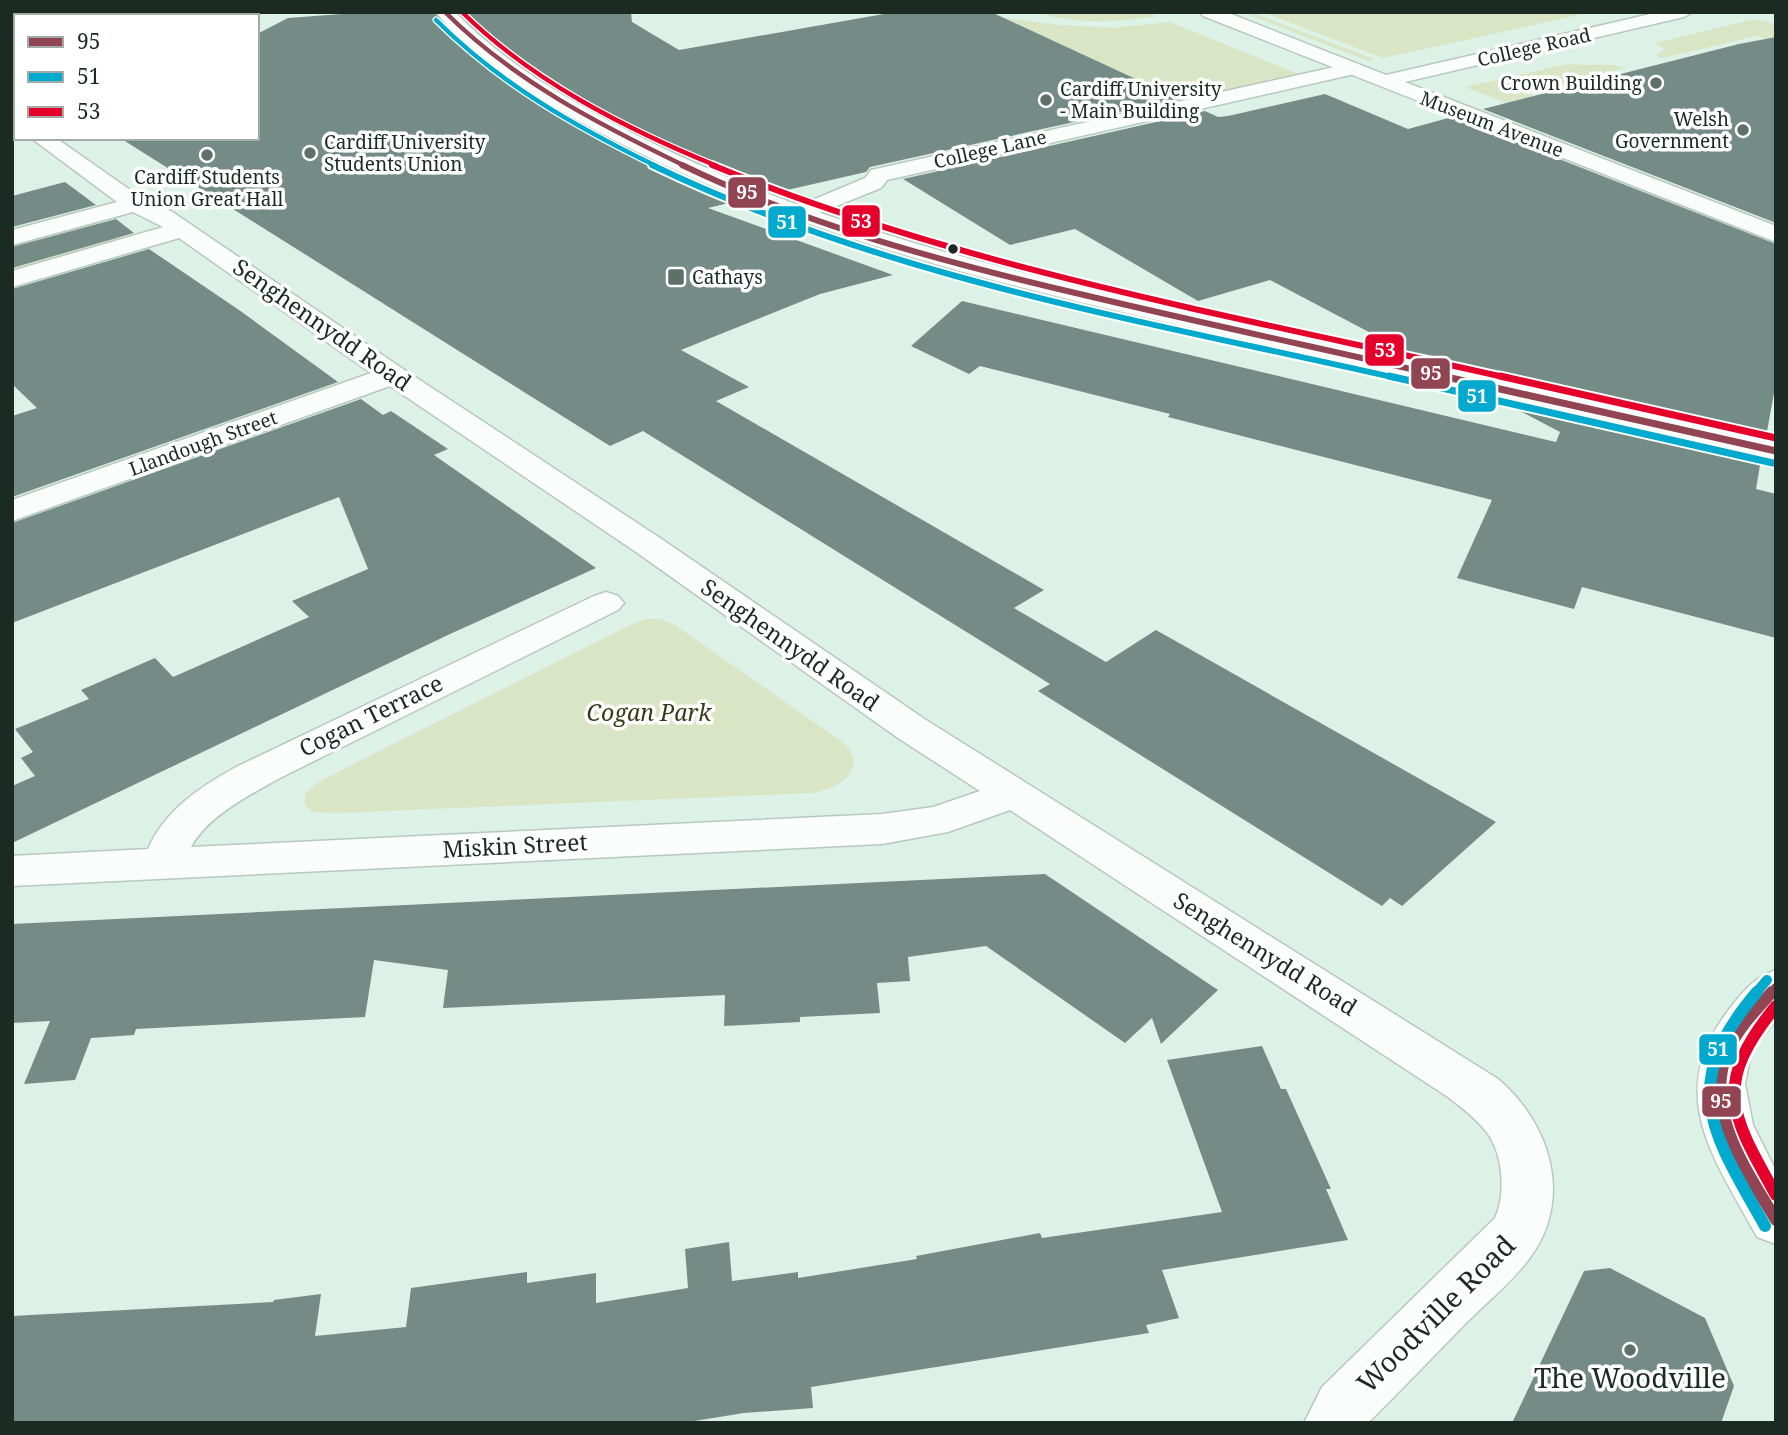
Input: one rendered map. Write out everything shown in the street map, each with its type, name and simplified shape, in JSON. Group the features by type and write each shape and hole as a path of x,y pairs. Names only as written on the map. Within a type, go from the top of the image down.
{"street":[{"path":"445,12 508,68 592,121 703,176 799,214 917,252 1046,287 1776,451"},
{"name":"Museum Avenue","path":"1209,12 1776,235"},
{"name":"College Road","path":"1384,81 1684,12"},
{"name":"College Lane","path":"799,214 873,183 879,175 1352,69"},
{"name":"Senghennydd Road","path":"45,140 135,204 163,216 183,229 393,375 648,545 867,699 1470,1086 1494,1104 1515,1130 1525,1158"},
{"path":"12,237 135,204"},
{"path":"12,279 183,229"},
{"name":"Llandough Street","path":"12,512 393,375"},
{"name":"Cogan Terrace","path":"164,863 176,835 235,785 277,762 606,603"},
{"name":"Miskin Street","path":"12,871 882,829 962,816 1012,793"},
{"path":"1776,988 1754,1012 1734,1042 1724,1061 1721,1077 1726,1117 1738,1148 1776,1220"},
{"name":"Woodville Road","path":"1332,1423 1343,1407 1510,1243 1524,1223 1528,1193 1525,1158"}],"green space":[{"path":"1035,12 1147,12 1156,16 1095,21 1064,19"},
{"path":"1242,12 1251,12 1374,59 1368,61"},
{"path":"1262,12 1593,12 1383,58"},
{"path":"1004,18 1113,28 1170,22 1301,75 1184,101"},
{"path":"1755,19 1776,24 1776,41 1757,36 1663,58 1656,56 1664,49 1655,43"},
{"path":"1568,64 1625,68 1526,93 1555,105 1530,112 1465,87"},
{"path":"94,221 123,241 12,273 12,244"},
{"name":"Cogan Park","path":"647,619 660,619 675,625 841,741 849,748 854,760 850,774 840,783 814,793 338,813 313,812 305,805 305,794 318,782 630,625"}],"building":[{"path":"368,12 434,12 469,51 530,96 680,175 741,200 708,208 893,275 820,294 681,350 749,387 716,401 1044,590 1014,608 1106,662 1156,630 1496,822 1402,906 1390,898 1382,906 1038,691 1050,684 643,431 610,446 123,140 259,140 259,33 288,18"},
{"path":"459,12 631,12 632,22 679,50 895,12 991,12 1179,99 870,167 866,172 774,193 704,164 579,101 515,60"},
{"path":"1776,37 1776,223 1483,109 1739,44"},
{"path":"1325,94 1408,129 1452,117 1776,244 1776,382 1766,437 1424,361 1270,280 1198,301 1075,229 1010,245 903,179 1205,111 1218,117 1228,116"},
{"path":"65,182 96,205 12,227 12,196"},
{"path":"116,219 134,233 12,268 12,247"},
{"path":"149,249 338,382 12,497 12,416 37,408 12,384 12,289"},
{"path":"962,301 1556,442 1560,432 1499,400 1761,459 1756,489 1776,494 1776,638 1582,587 1574,609 1457,578 1492,500 980,366 969,374 911,346"},
{"path":"361,399 383,415 391,411 448,449 434,455 596,568 450,634 12,843 12,786 35,776 21,758 33,752 15,729 89,699 81,690 155,658 173,677 309,617 292,601 368,569 339,497 12,623 12,523"},
{"path":"1045,874 1218,990 1161,1044 1152,1018 1125,1043 986,946 908,957 910,981 877,983 880,1013 800,1017 800,1022 724,1026 725,995 443,1008 448,970 374,960 365,1017 136,1029 134,1035 91,1038 75,1080 24,1084 50,1021 12,1023 12,924"},
{"path":"1262,1046 1281,1089 1286,1089 1331,1189 1326,1189 1348,1240 1162,1270 1179,1318 1146,1325 1149,1333 811,1387 813,1408 744,1413 682,1423 12,1423 12,1316 273,1302 321,1294 315,1336 406,1327 411,1288 527,1272 527,1283 596,1273 596,1303 688,1288 685,1249 729,1242 732,1281 798,1272 798,1278 917,1259 916,1256 1040,1233 1042,1238 1222,1212 1167,1060"},
{"name":"The Woodville","path":"1610,1268 1705,1318 1734,1386 1721,1423 1512,1423 1584,1271"}],"transit line":[{"name":"95","path":"445,12 505,65 619,134 700,173 783,207 868,237 954,262 1129,306 1776,451"},
{"name":"53","path":"462,12 515,58 555,85 617,119 698,159 866,223 953,249 1128,293 1776,438"},
{"name":"51","path":"436,20 496,74 563,118 610,144 691,183 775,218 860,247 947,273 1122,317 1773,463"},
{"name":"51","path":"1765,1226 1727,1157 1715,1128 1709,1101 1710,1073 1719,1045 1738,1014 1767,980"},
{"name":"95","path":"1776,988 1745,1023 1732,1043 1723,1064 1720,1084 1722,1105 1734,1145 1776,1220"},
{"name":"53","path":"1776,1006 1755,1032 1741,1056 1735,1078 1734,1099 1748,1143 1776,1195"}],"place":[{"name":"Crown Building","path":"1656,83"},
{"name":"Cardiff University - Main Building","path":"1046,100"},
{"name":"Welsh Government","path":"1743,130"},
{"name":"Cardiff University Students Union","path":"310,153"},
{"name":"Cardiff Students Union Great Hall","path":"207,155"},
{"name":"Cathays","path":"676,277"},
{"name":"The Woodville","path":"1630,1350"}]}
